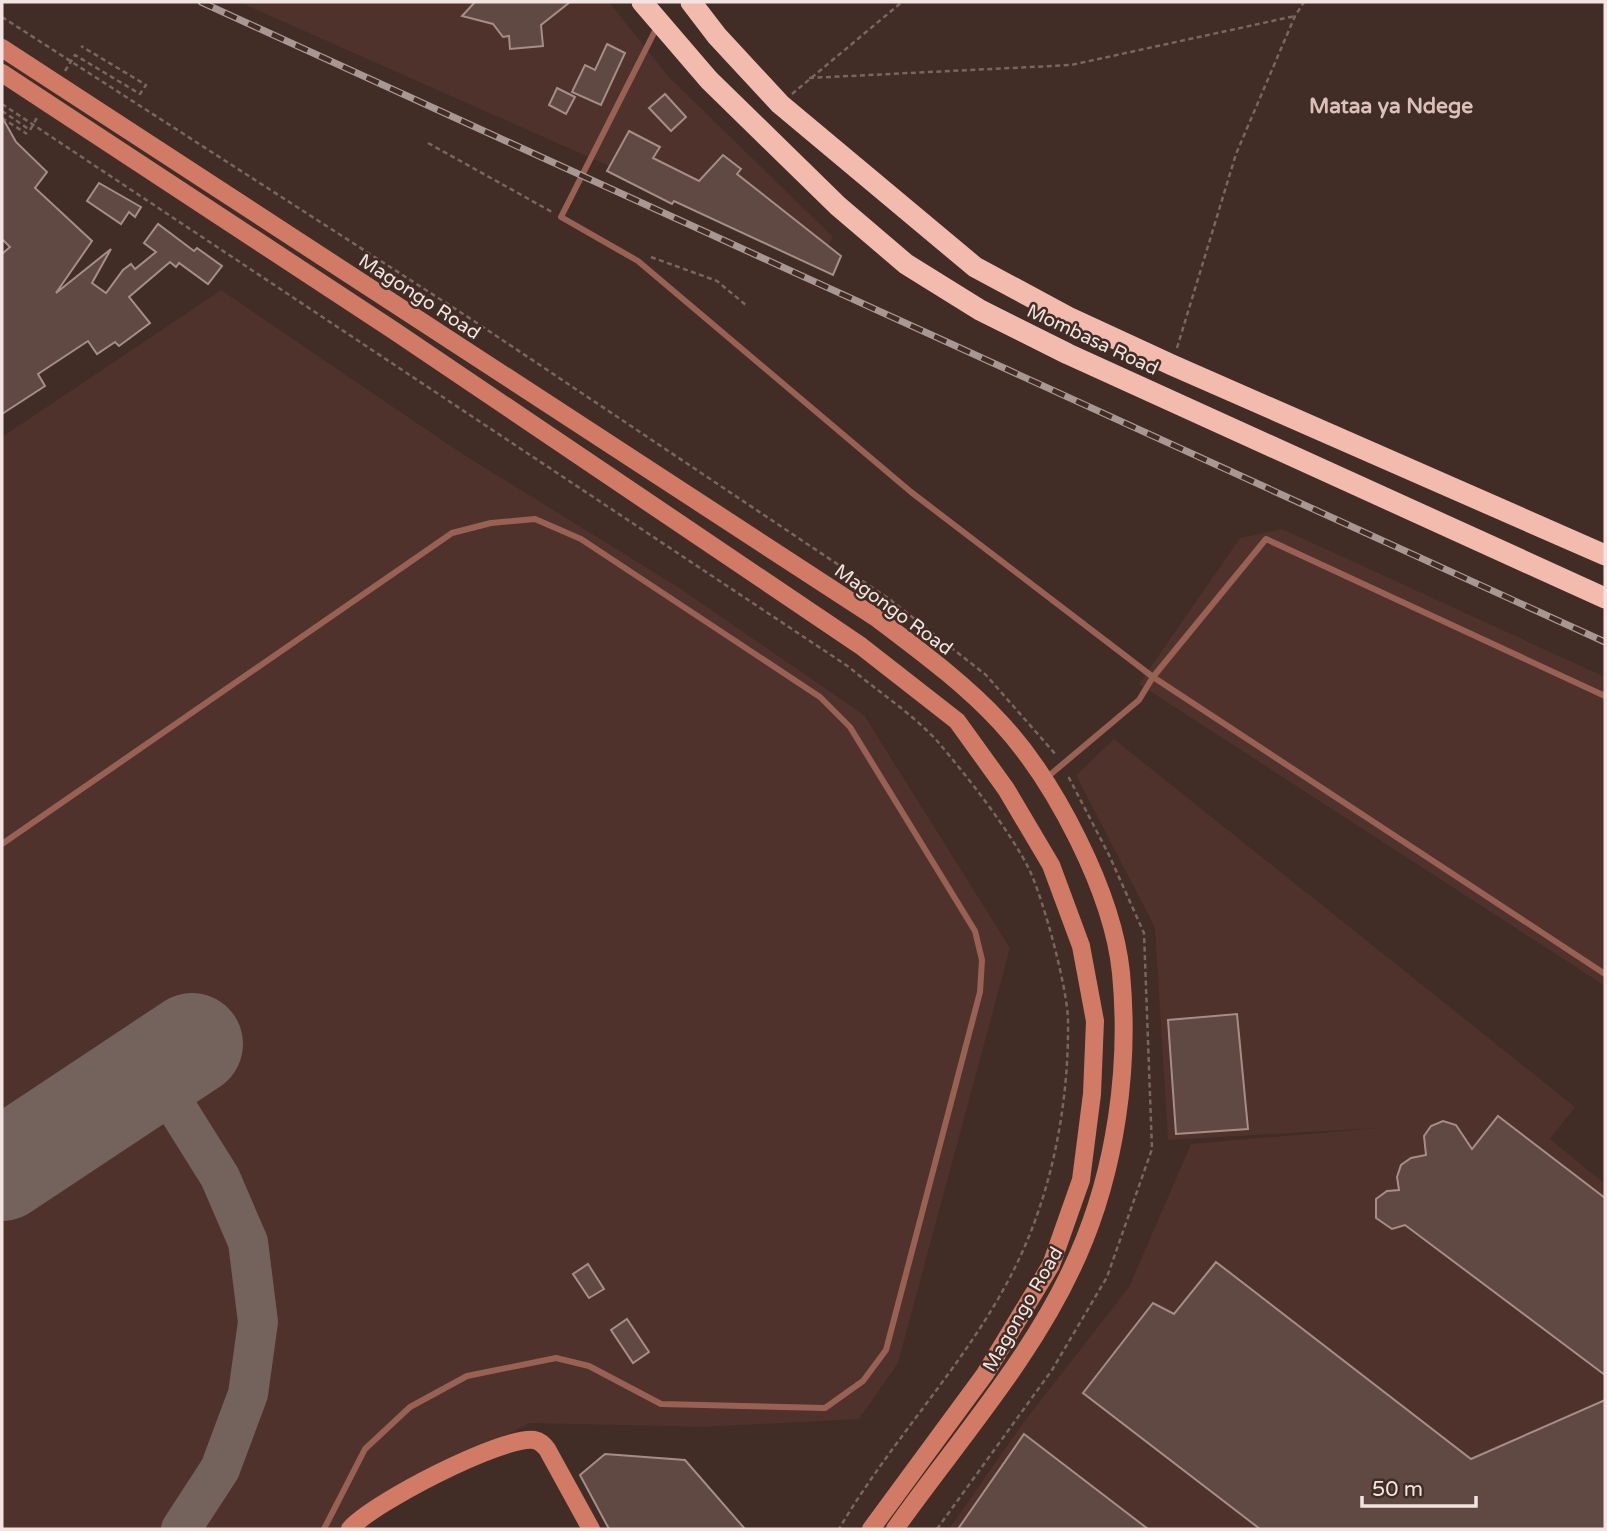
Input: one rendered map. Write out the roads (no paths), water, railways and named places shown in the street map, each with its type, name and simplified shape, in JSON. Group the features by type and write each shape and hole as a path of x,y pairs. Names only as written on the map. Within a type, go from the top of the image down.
{"highway":[{"name":"Mombasa Road","path":"642,2 709,80 838,206 906,264 981,310 1081,360 1605,598"},
{"name":"Mombasa Road","path":"691,2 717,36 780,104 975,267 1068,317 1172,365 1605,555"}],"main road":[{"name":"Magongo Road","path":"2,48 878,619 949,674 1000,722 1043,780 1068,820 1109,916 1121,972 1122,1074 1111,1155 1078,1255 1046,1314 1002,1387 895,1529"},
{"name":"Magongo Road","path":"2,73 393,330 861,646 957,721 1006,789 1051,865 1081,946 1095,1021 1092,1094 1081,1180 1051,1265 985,1374 871,1529"},
{"path":"861,646 878,619"},
{"path":"350,1529 445,1469 507,1444 536,1440 547,1448 591,1529"}],"lane":[{"path":"659,24 561,217 638,261 911,492 1153,677 1605,974"},
{"path":"2,844 452,533 491,523 536,519 581,539 820,697 850,727 975,931 982,960 980,992 886,1350 863,1381 825,1408 661,1404 589,1366 556,1358 467,1376 410,1407 365,1449 324,1529"},
{"path":"1043,780 1139,700 1153,677 1266,539 1605,696"}],"railway":[{"path":"201,2 1605,642"}],"district":[{"name":"Mataa ya Ndege","path":"1391,106"}]}
